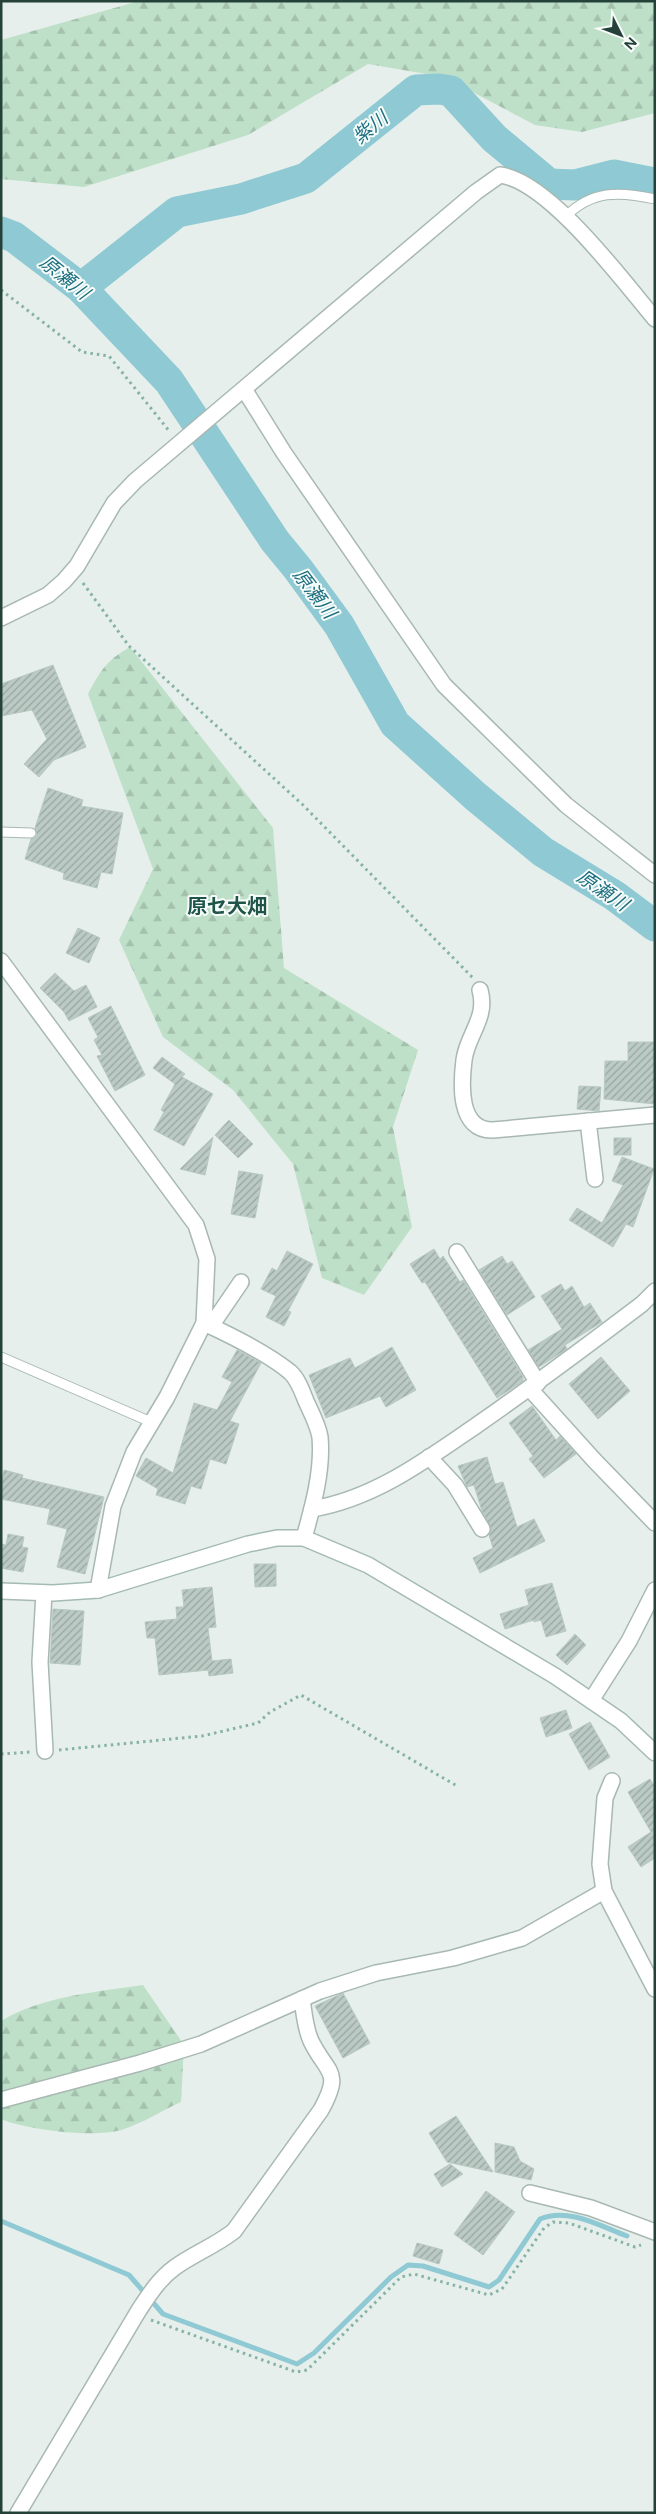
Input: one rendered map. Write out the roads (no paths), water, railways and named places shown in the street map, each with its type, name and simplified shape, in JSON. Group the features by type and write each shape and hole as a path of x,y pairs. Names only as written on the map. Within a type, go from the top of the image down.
{"street":[{"path":"1,618 48,594 74,570 114,504 135,481 468,199 500,175 520,180 565,217 587,239 655,319"},
{"path":"241,391 444,684 566,805 655,875"},
{"path":"1,960 196,1225 207,1259 207,1324"},
{"path":"480,990 482,1012 464,1058 463,1096 466,1112 471,1123 482,1131 655,1115"},
{"path":"588,1121 595,1179"},
{"path":"457,1252 534,1386 594,1460 655,1523"},
{"path":"98,1590 113,1506 134,1452 207,1324 241,1282"},
{"path":"312,1508 333,1505 385,1484 429,1458 534,1386 642,1304 655,1291"},
{"path":"207,1324 284,1368 297,1380 320,1435 320,1458 312,1508 304,1538"},
{"path":"429,1458 455,1485 482,1529"},
{"path":"1,1591 44,1593 98,1590 248,1544 277,1538 304,1538 368,1565 592,1699 642,1738 655,1753"},
{"path":"592,1699 629,1641 655,1590"},
{"path":"44,1593 40,1662 45,1752"},
{"path":"612,1781 605,1798 600,1864 604,1891 655,1989"},
{"path":"1,2100 140,2063 201,2044 302,1999 376,1973 453,1958 522,1938 604,1891"},
{"path":"18,2513 139,2310 161,2280 174,2268 223,2240 234,2231 321,2110 331,2093 333,2082 330,2068 312,2042 302,1999"},
{"path":"530,2193 591,2208 655,2232"}],"lane":[{"path":"565,217 576,206 594,197 613,193 635,194 655,199"},
{"path":"1,832 31,833"},
{"path":"1,1357 152,1422"}],"waterway":[{"name":"紫川","path":"81,288 177,212 241,199 306,178 416,90 439,89 451,91 494,138 549,184 575,185 614,175 655,183"},
{"name":"原瀬川","path":"1,232 14,237 81,288 169,381 275,541 339,625 395,724 475,796 543,852 615,896 655,926"},
{"path":"1,2221 129,2275 163,2314 297,2364 314,2353 391,2277 408,2265 423,2266 489,2287 499,2280 540,2219 551,2216 573,2216 627,2236"}],"district":[{"name":"原セ大畑","path":"227,906"}]}
